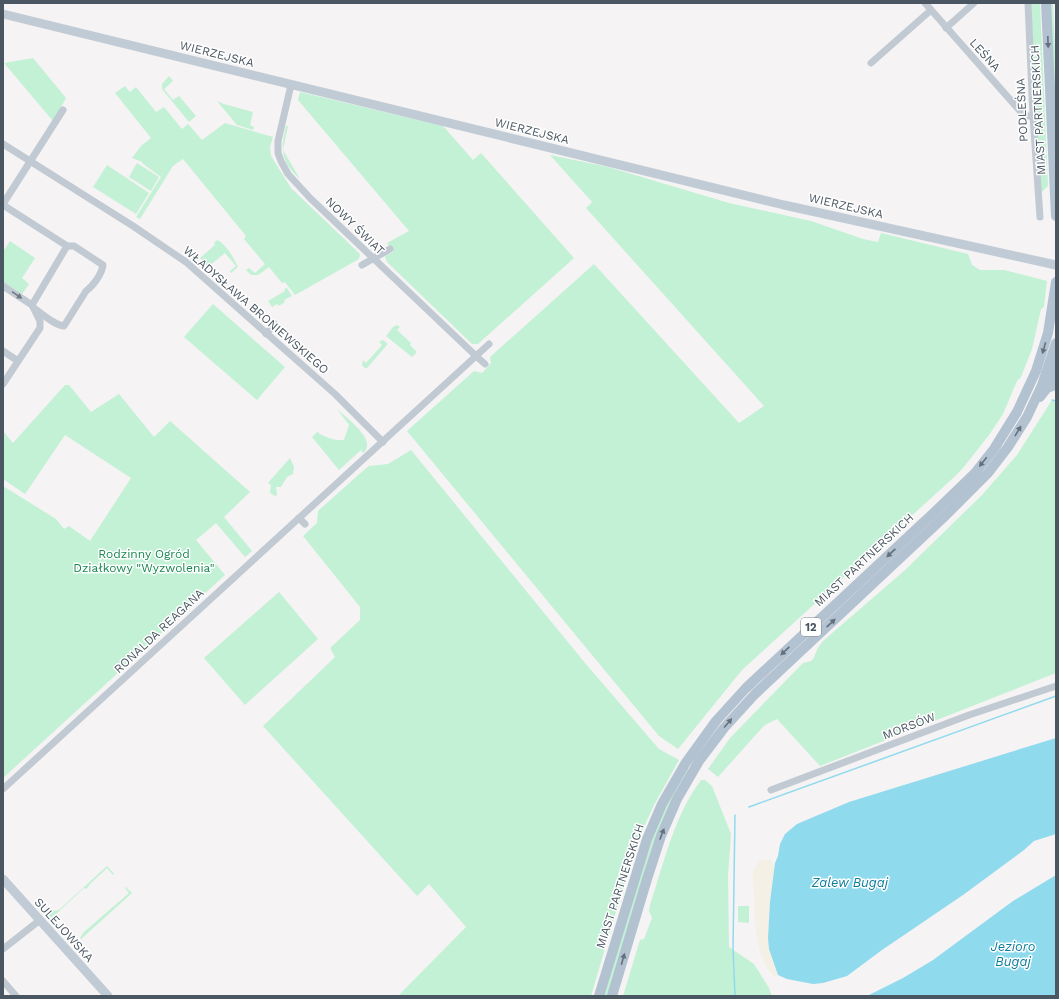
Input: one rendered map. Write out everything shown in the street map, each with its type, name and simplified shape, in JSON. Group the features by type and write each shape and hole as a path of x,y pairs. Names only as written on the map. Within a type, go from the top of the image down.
{"main road":[{"name":"MIAST PARTNERSKICH","path":"1046,3 1056,216"},
{"name":"MIAST PARTNERSKICH","path":"599,996 647,839 662,804 690,755 716,721 746,688 950,497 975,473 991,453 1017,412 1036,371 1048,333 1056,282"},
{"name":"MIAST PARTNERSKICH","path":"612,996 661,836 688,778 704,754 731,719 974,488 1005,452 1020,428 1042,385 1056,343"},
{"path":"1032,406 1047,388 1055,386 1051,377 1051,360"}],"street":[{"name":"LEŚNA","path":"925,3 1021,112 1027,116 1033,116"},
{"path":"946,28 974,3"},
{"name":"PODLEŚNA","path":"1028,3 1033,116 1040,217"},
{"path":"871,63 931,10"},
{"name":"WIERZEJSKA","path":"3,14 784,204 1056,264"},
{"name":"NOWY ŚWIAT","path":"291,85 277,145 280,161 288,174 300,188 373,259 485,364"},
{"path":"3,286 48,318 62,326 67,321 86,291 90,289 101,271 103,265 74,246 67,246 3,205 63,110"},
{"name":"WŁADYSŁAWA BRONIEWSKIEGO","path":"3,144 133,226 179,257 336,396 383,442"},
{"path":"33,307 67,246"},
{"path":"362,265 390,249"},
{"path":"33,307 41,326"},
{"path":"3,384 41,326 48,318"},
{"path":"266,334 275,324"},
{"path":"383,442 489,344"},
{"path":"3,351 18,361"},
{"name":"RONALDA REAGANA","path":"3,788 383,442"},
{"path":"299,518 305,524"},
{"name":"MORSÓW","path":"771,790 969,716 1056,686"},
{"name":"SULEJOWSKA","path":"3,879 104,995"},
{"path":"3,949 40,920"},
{"path":"3,981 16,996"}],"green space":[{"path":"1031,3 1040,3 1048,186 1039,195"},
{"path":"1050,3 1053,3 1056,70 1056,145"},
{"path":"33,58 66,98 53,121 4,63"},
{"path":"169,76 173,81 164,89 173,100 179,96 196,116 189,122 162,89 162,84"},
{"path":"125,86 130,92 136,87 156,112 164,107 182,129 188,124 202,140 225,123 273,137 270,147 271,156 291,188 360,254 359,259 295,295 285,282 282,283 269,267 258,275 251,275 246,270 249,268 255,273 265,264 244,239 246,236 183,159 173,166 140,219 136,217 161,177 142,162 132,158 141,146 151,138 115,93"},
{"path":"300,92 443,126 473,160 481,153 574,258 478,344 472,344 387,262 385,256 393,252 387,243 409,231 298,100"},
{"path":"217,101 253,112 250,125 254,127 253,130 237,125"},
{"path":"286,126 288,126 283,149"},
{"path":"283,151 300,179 289,167 286,161"},
{"path":"550,155 608,167 729,203 811,221 863,239 878,242 881,233 968,254 972,265 980,270 1004,270 1047,281 1044,307 1041,309 1032,349 1021,377 1017,381 1003,414 989,435 963,468 742,670 678,749 659,736 407,431 474,371 482,373 491,363 490,357 594,264 739,423 764,406 586,208 592,202"},
{"path":"137,163 159,177 151,191 129,177"},
{"path":"107,165 149,193 136,214 93,187"},
{"path":"217,240 227,248 238,267 231,273 230,271 236,266 225,253 209,266 222,281 200,258 215,245 214,243"},
{"path":"10,241 35,258 22,278 29,284 22,294 3,282 3,252"},
{"path":"287,288 292,296 284,300 285,302 279,306 277,304 272,307 268,301 285,291 284,289"},
{"path":"213,304 285,367 257,400 184,337"},
{"path":"397,325 400,327 397,330 411,343 410,345 417,352 412,357 386,336 393,327"},
{"path":"383,340 387,343 387,345 367,368 365,368 362,365 363,360 366,363 382,345 379,342"},
{"name":"Rodzinny Ogród Działkowy \"Wyzwolenia\"","path":"65,385 69,385 91,412 119,394 154,437 170,421 250,492 224,517 252,551 245,557 216,523 196,540 225,575 3,778 3,486 56,519 64,529 69,526 90,541 131,478 65,435 25,494 3,479 3,431 13,443"},
{"path":"1052,400 1056,401 1056,673 820,766 777,719 765,725 718,777 708,769 730,738 803,663 813,659 823,641 904,571 982,495 1017,455"},
{"path":"337,409 360,431 364,436 367,445 363,453 361,450 339,470 312,437 317,432 323,436 337,440 344,440 349,425"},
{"path":"411,450 585,663 659,749 679,760 654,805 636,844 591,996 398,996 466,927 429,884 417,896 263,726 335,657 330,648 360,620 360,607 303,536 317,523 318,511 369,466 388,464"},
{"path":"290,458 294,467 293,474 287,477 281,487 276,487 277,495 275,496 270,493 271,485 268,483"},
{"path":"279,592 318,639 245,705 204,658"},
{"path":"687,768 689,770 609,996 603,996 640,870 662,814"},
{"path":"701,780 705,780 712,786 731,834 728,876 729,947 754,964 769,988 772,996 623,996 640,940 644,939 652,918 649,911 650,905 671,840 684,809"},
{"path":"107,866 114,874 113,875 107,868 86,889 84,888 56,914 57,916 53,920 45,911 48,909 56,911 60,909"},
{"path":"126,887 132,893 81,939 80,938 84,932 129,893 125,888"},
{"path":"738,906 749,906 749,923 738,922"}],"sand":[{"path":"770,859 775,867 770,902 769,949 778,975 774,977 767,968 759,948 755,926 753,877 753,872 758,861"}],"water":[{"name":"Zalew Bugaj","path":"1056,738 1056,834 1034,841 963,895 882,950 847,976 823,983 813,984 787,979 778,975 769,949 768,938 770,902 775,863 780,844 785,834 797,824 849,802"},
{"name":"Jezioro Bugaj","path":"1056,875 1056,996 867,996 903,978 933,960 1013,901"}],"waterway":[{"path":"1052,400 1056,401"},
{"path":"749,807 1056,696"},
{"path":"735,815 733,948 735,996"}]}
